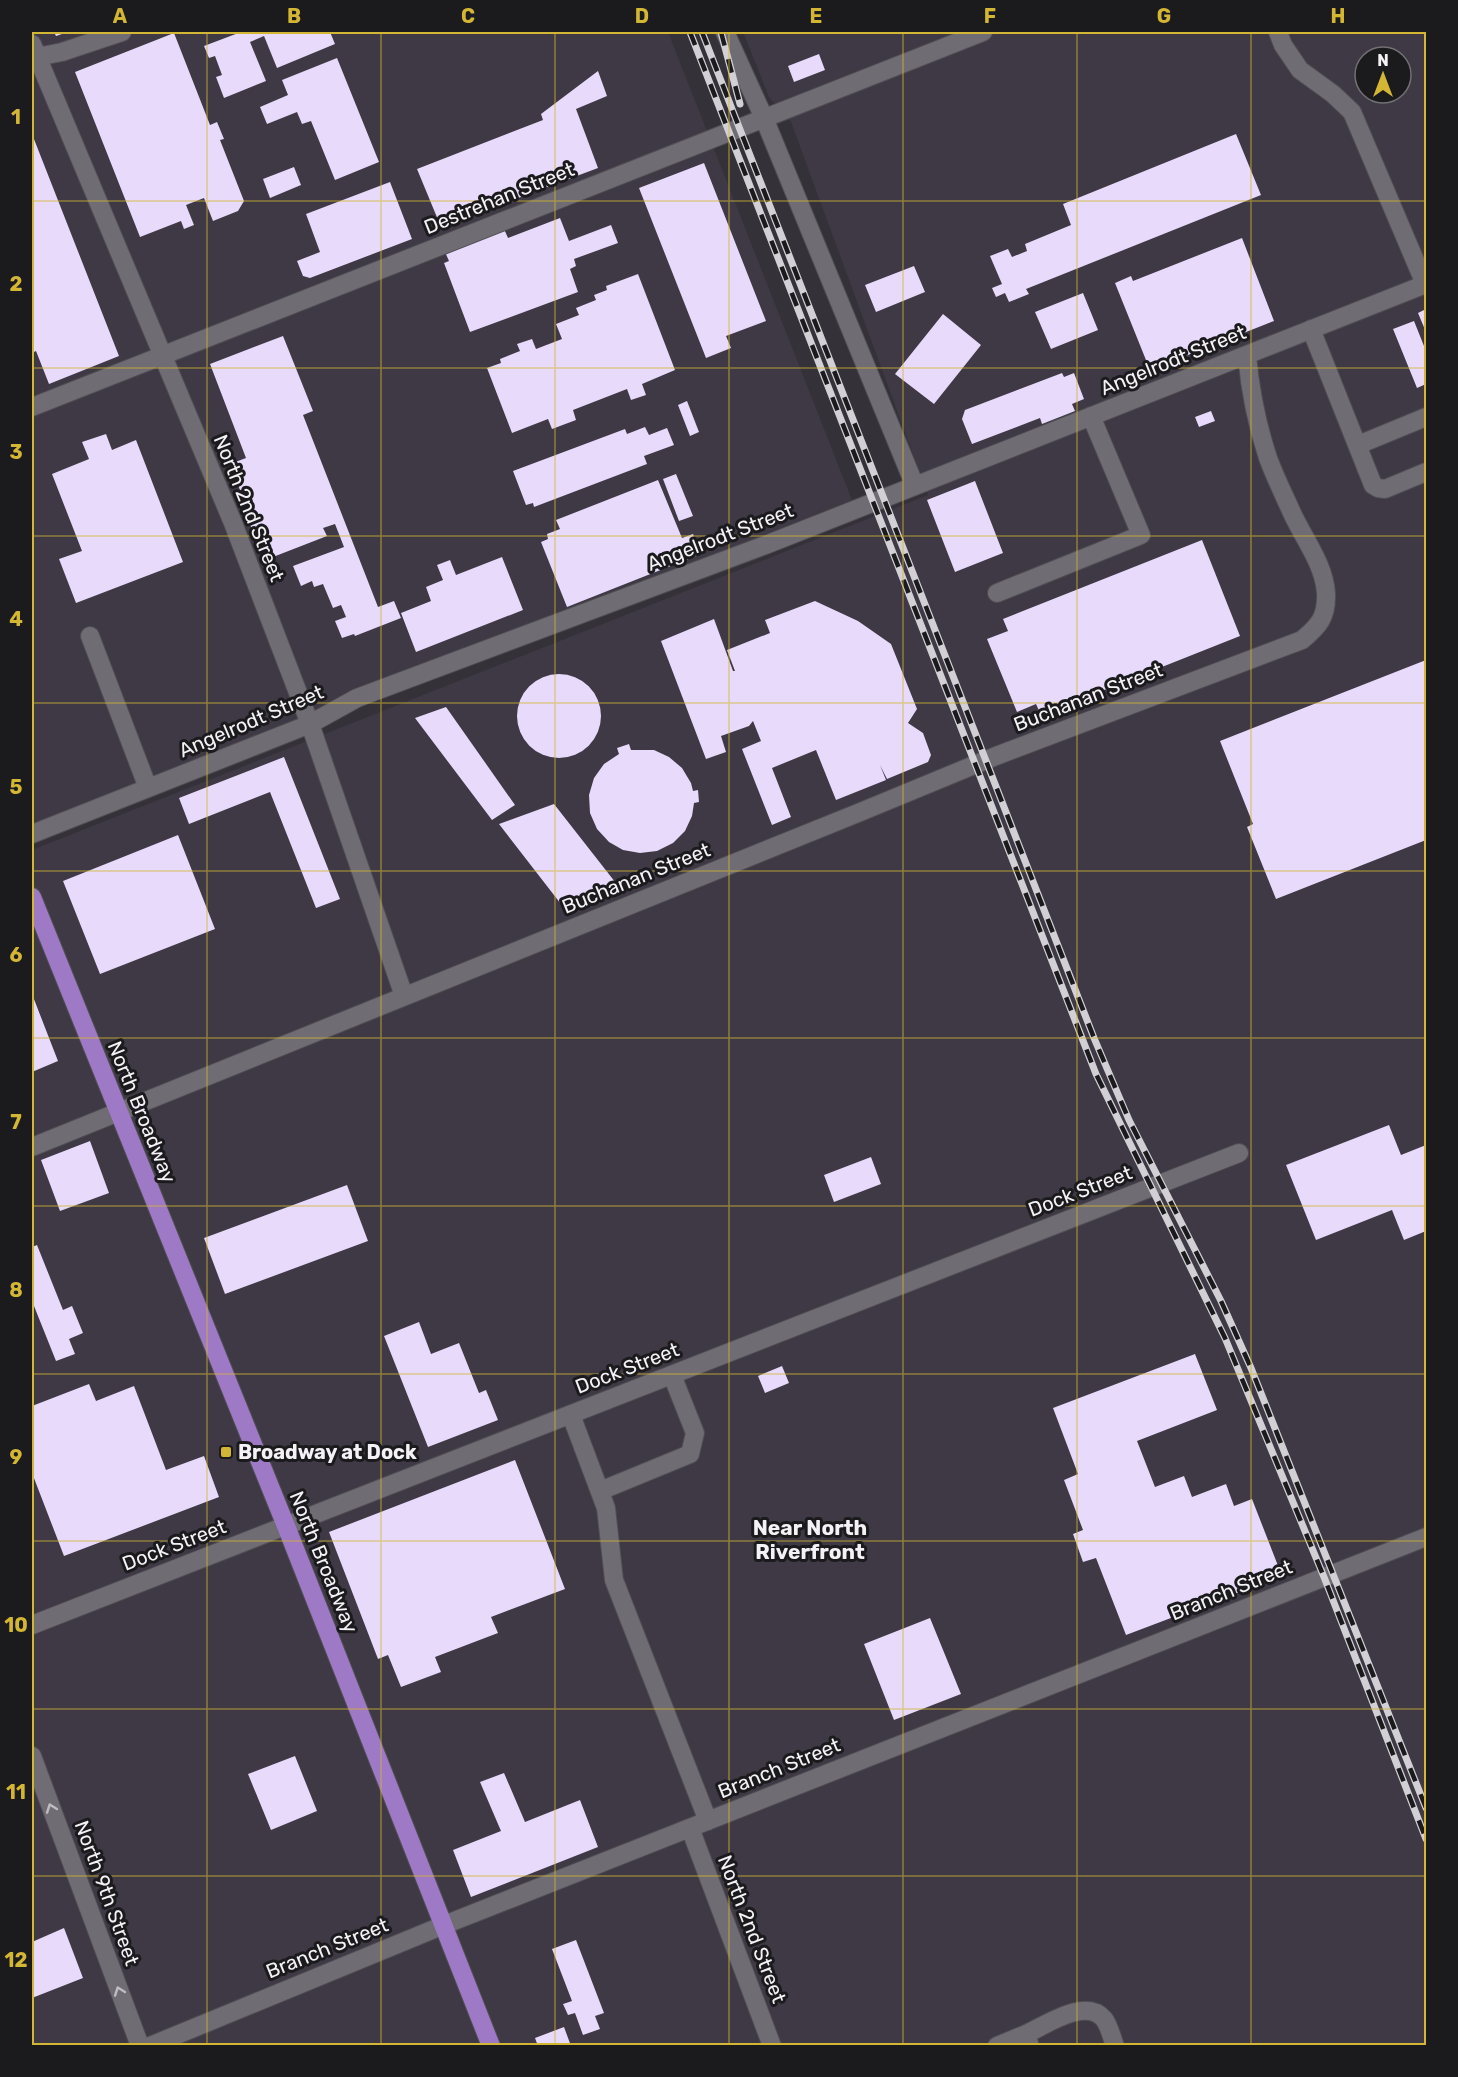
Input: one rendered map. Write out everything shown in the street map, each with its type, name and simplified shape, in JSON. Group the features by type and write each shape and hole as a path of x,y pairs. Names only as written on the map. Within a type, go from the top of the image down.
{"main road":[{"name":"North Broadway","path":"32,897 286,1526 491,2046"}],"street":[{"path":"33,53 62,52 122,32"},
{"path":"725,32 764,118 915,486"},
{"name":"Destrehan Street","path":"32,407 983,32"},
{"path":"1278,32 1283,45 1300,70 1333,94 1352,112 1426,284"},
{"name":"North 2nd Street","path":"33,53 232,523 310,724 404,996"},
{"name":"Angelrodt Street","path":"32,834 310,724 357,698 768,544 1426,284"},
{"path":"1311,329 1373,484 1384,489 1426,472"},
{"name":"Buchanan Street","path":"32,1147 996,756 1302,640 1319,626 1325,612 1326,592 1320,568 1295,520 1268,459 1252,395 1247,355"},
{"path":"997,593 1141,535 1091,416"},
{"path":"1358,445 1426,417"},
{"path":"90,636 148,788"},
{"name":"Dock Street","path":"32,1624 1239,1153"},
{"path":"600,1491 690,1454 695,1433 672,1375"},
{"path":"571,1415 606,1508 614,1580 708,1821"},
{"name":"Branch Street","path":"150,2046 444,1925 1426,1537"},
{"name":"North 9th Street","path":"32,1756 140,2046"},
{"name":"North 2nd Street","path":"690,1828 772,2046"},
{"path":"998,2046 1028,2040 1078,2010 1093,2010 1104,2019 1115,2046"}],"shaded area":[{"path":"32,32 668,32 852,500 32,828"},
{"path":"743,32 1426,32 1426,2045 32,2046 32,850 928,495 791,122 769,97"}],"building":[{"path":"54,32 68,32 56,36"},
{"path":"241,32 330,32 335,44 277,68 264,36 250,42 266,81 224,98 216,77 222,75 215,56 209,58 204,46"},
{"path":"174,33 210,125 217,122 224,139 220,140 244,201 238,211 213,221 204,198 186,205 194,225 184,229 181,221 140,237 75,72"},
{"path":"819,54 825,70 794,82 788,66"},
{"path":"337,58 379,162 335,180 311,121 302,124 297,112 267,124 260,107 288,95 282,80"},
{"path":"598,71 607,96 576,109 598,168 441,227 417,169 543,120 541,114"},
{"path":"32,134 119,356 49,384 36,351 32,353"},
{"path":"1236,134 1261,195 1026,289 1029,294 1009,302 1005,293 996,297 992,288 1002,284 990,256 1008,249 1012,257 1027,251 1025,244 1071,225 1063,204"},
{"path":"704,163 766,321 726,336 731,348 706,358 639,188"},
{"path":"294,167 301,185 270,198 263,179"},
{"path":"390,182 412,239 310,278 303,276 297,261 320,252 306,214"},
{"path":"560,218 569,241 611,225 618,243 574,259 576,266 570,269 578,292 470,332 444,263 449,261 445,252 504,229 508,238"},
{"path":"1242,238 1274,321 1150,370 1115,283 1131,276 1133,281"},
{"path":"914,266 925,292 876,312 865,285"},
{"path":"638,274 675,370 642,384 646,395 631,400 627,389 573,410 576,420 552,429 548,419 512,433 487,368 501,363 500,359 520,351 517,344 532,339 536,349 562,339 556,324 579,315 576,308 596,300 594,295 607,290 606,286"},
{"path":"1083,293 1098,330 1051,349 1035,312"},
{"path":"1426,309 1426,332 1418,313"},
{"path":"943,314 981,345 934,404 895,374"},
{"path":"1414,321 1426,351 1426,384 1417,388 1393,329"},
{"path":"283,336 313,411 303,415 378,607 394,601 401,618 355,636 354,634 342,638 335,621 346,617 341,605 333,608 323,584 314,587 312,581 301,586 293,566 344,547 335,524 323,528 327,536 273,557 254,535 247,516 253,514 230,464 246,458 210,364"},
{"path":"1062,373 1064,377 1074,373 1084,399 1072,404 1075,411 1042,424 1040,418 972,444 962,419 965,410"},
{"path":"687,401 699,432 690,436 678,405"},
{"path":"1211,411 1215,421 1199,427 1195,417"},
{"path":"645,427 649,435 667,428 674,445 644,456 647,464 534,507 533,503 526,505 513,471 625,429 627,434"},
{"path":"106,434 112,450 136,440 183,562 76,603 59,559 82,551 52,474 89,459 82,442"},
{"path":"676,474 693,516 679,521 663,479"},
{"path":"658,480 682,538 693,534 701,554 567,607 541,542 548,539 547,534 560,529 556,520"},
{"path":"975,481 1003,553 955,572 927,500"},
{"path":"1202,540 1240,636 1041,715 1036,704 1017,712 987,639 1008,631 1003,619"},
{"path":"502,557 523,610 416,652 401,613 431,601 426,587 443,580 437,565 450,560 456,575"},
{"path":"815,601 858,621 891,644 917,709 908,723 923,733 931,755 928,762 887,779 880,765 886,780 836,800 816,750 772,768 791,817 772,825 742,749 761,741 753,721 749,726 721,736 726,752 706,759 661,641 714,619 733,671 735,671 727,650 770,633 765,620"},
{"path":"1426,660 1426,840 1276,899 1247,827 1253,824 1220,741"},
{"path":"559,674 582,681 594,693 601,716 594,739 582,751 559,758 536,751 524,739 517,716 524,693 536,681"},
{"path":"446,707 515,805 492,820 415,718"},
{"path":"629,744 631,750 654,750 669,757 682,768 693,791 698,790 699,802 694,803 692,816 685,831 673,843 657,851 640,853 623,850 609,842 597,829 590,813 589,795 594,778 604,764 619,754 617,748"},
{"path":"284,757 340,899 316,908 270,792 189,824 179,798"},
{"path":"554,804 619,887 564,908 499,824"},
{"path":"178,835 215,929 100,974 63,881"},
{"path":"32,994 58,1061 32,1072"},
{"path":"1389,1125 1401,1155 1426,1145 1426,1231 1404,1240 1392,1210 1316,1240 1286,1165"},
{"path":"90,1141 109,1193 60,1211 41,1160"},
{"path":"871,1157 881,1184 834,1202 824,1175"},
{"path":"347,1185 368,1241 225,1294 204,1238"},
{"path":"37,1245 63,1310 72,1306 83,1333 69,1339 75,1354 56,1361 32,1301 32,1247"},
{"path":"419,1322 431,1354 459,1343 479,1393 486,1390 498,1420 428,1447 384,1336"},
{"path":"1195,1354 1217,1410 1137,1441 1155,1487 1184,1476 1192,1497 1226,1484 1234,1506 1252,1499 1282,1576 1126,1635 1096,1558 1083,1562 1073,1534 1083,1530 1064,1480 1078,1474 1053,1408"},
{"path":"782,1366 789,1383 765,1393 758,1376"},
{"path":"89,1384 96,1401 134,1386 166,1470 204,1456 219,1497 64,1556 32,1473 32,1406"},
{"path":"515,1460 565,1589 491,1617 498,1633 435,1657 441,1672 401,1687 388,1655 378,1659 329,1532"},
{"path":"930,1618 961,1694 894,1720 864,1644"},
{"path":"295,1756 317,1811 271,1830 248,1774"},
{"path":"504,1773 525,1822 580,1800 598,1847 471,1897 453,1850 501,1831 480,1782"},
{"path":"64,1928 83,1978 32,1998 32,1942"},
{"path":"576,1940 604,2013 595,2016 600,2029 583,2035 575,2013 568,2015 563,2004 572,2001 552,1949"},
{"path":"564,2027 571,2046 538,2046 535,2038"}],"railway":[{"path":"690,32 1096,1074 1225,1338 1324,1577 1426,1839"},
{"path":"702,32 1094,1038 1129,1120 1221,1301 1251,1368 1426,1808"},
{"path":"721,32 740,104"}],"place":[{"name":"Broadway at Dock","path":"226,1452"}],"district":[{"name":"Near North Riverfront","path":"810,1539"}]}
